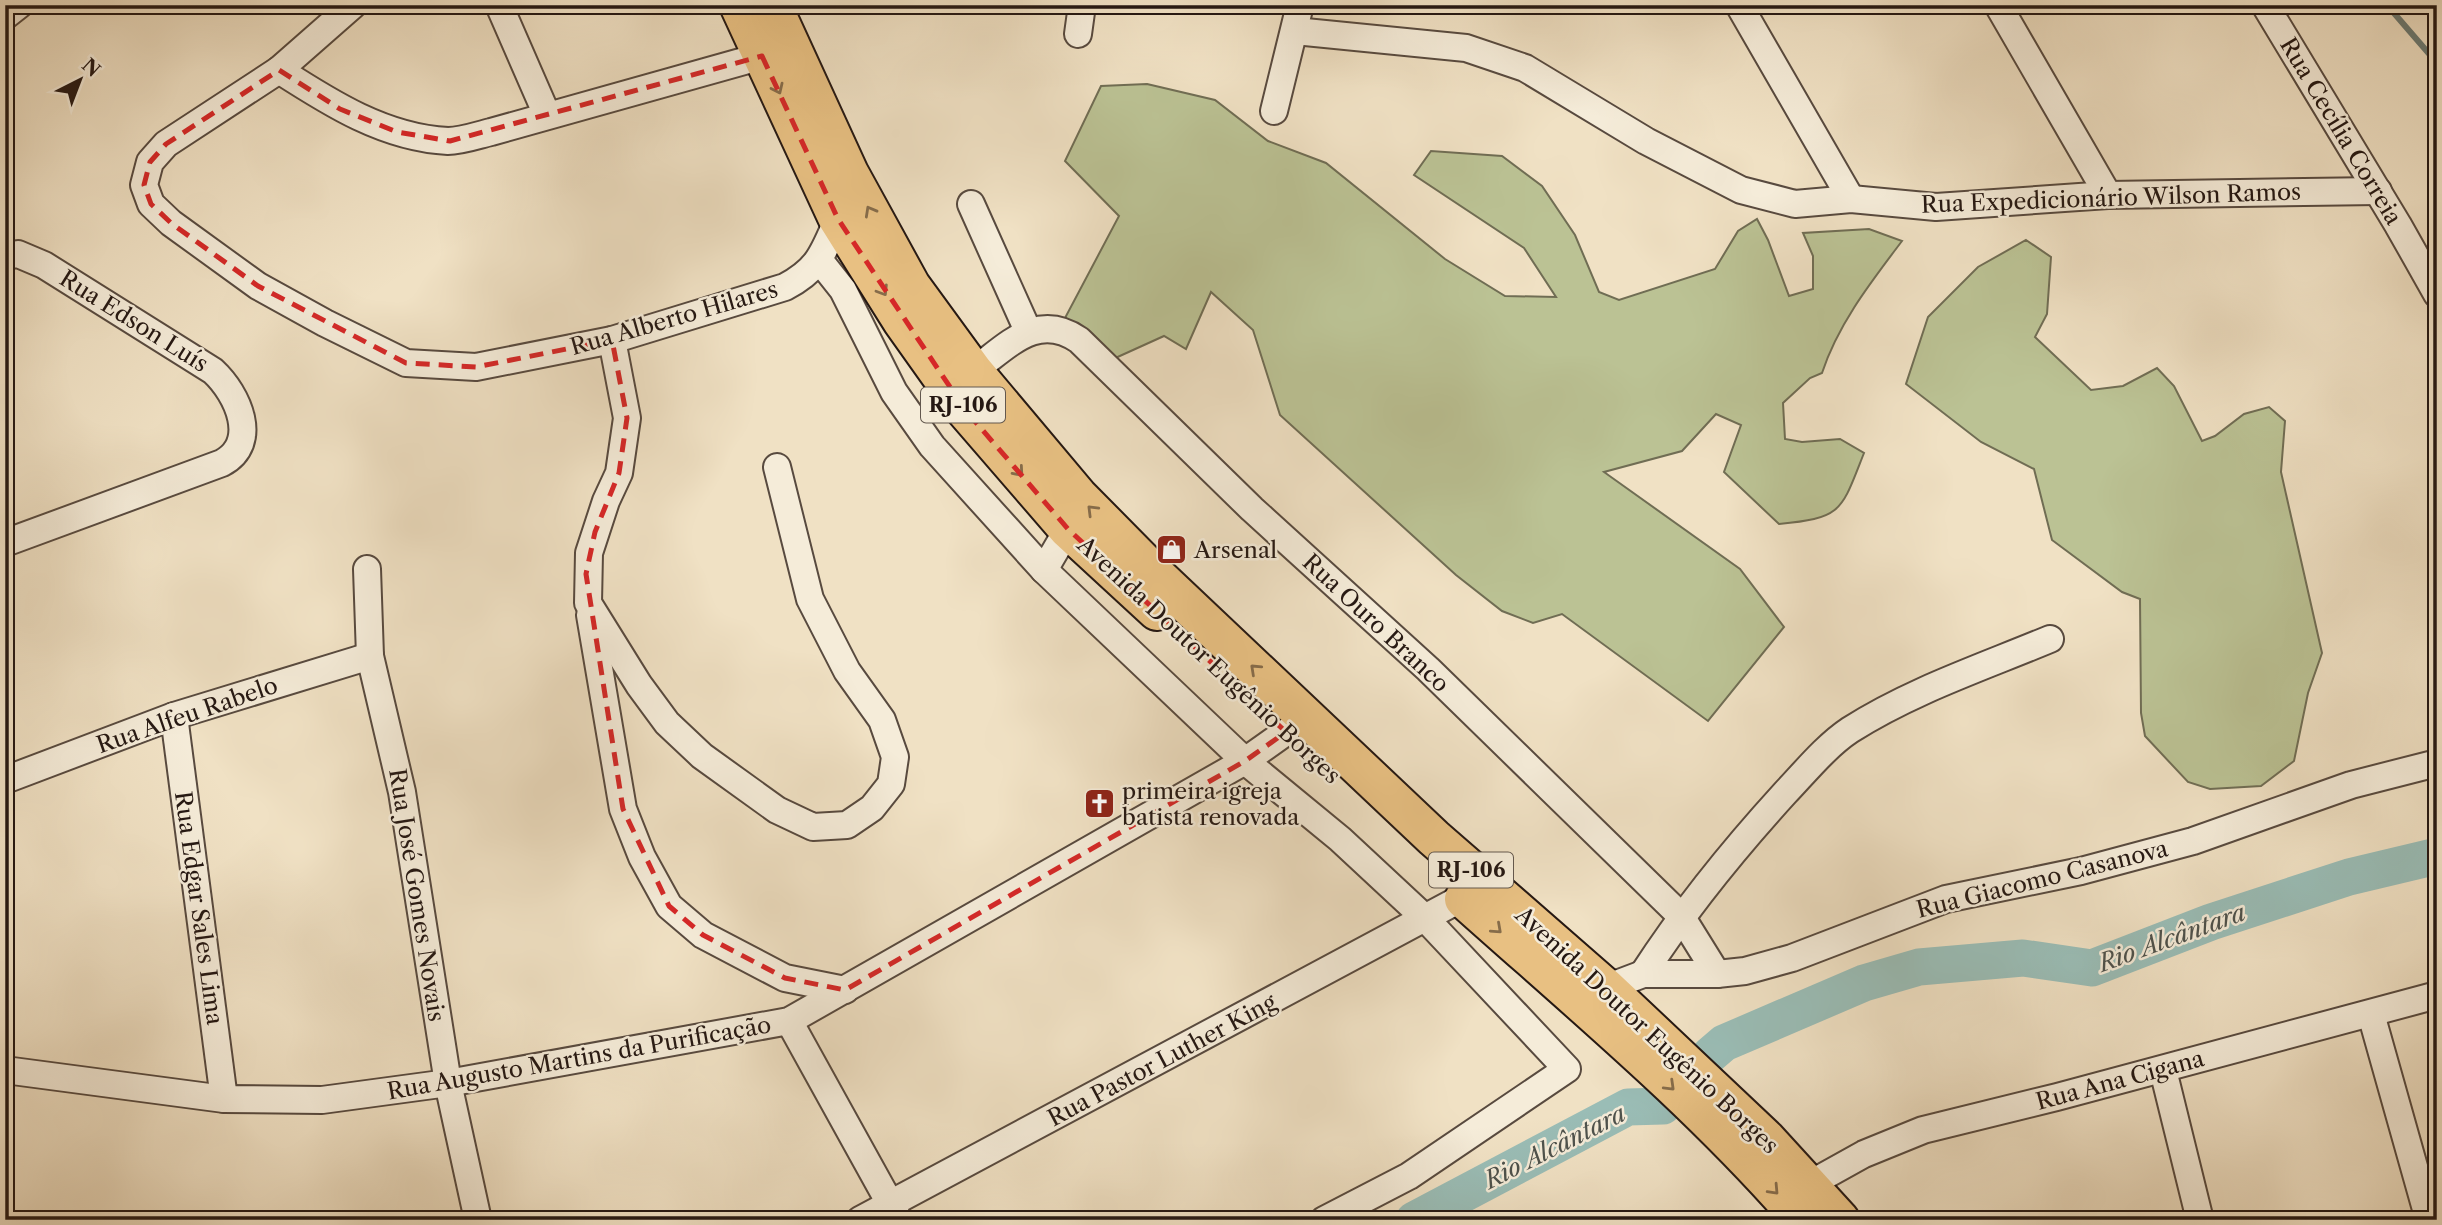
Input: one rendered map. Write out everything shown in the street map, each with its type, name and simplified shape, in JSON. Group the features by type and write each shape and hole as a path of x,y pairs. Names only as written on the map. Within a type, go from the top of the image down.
{"highway":[{"name":"Avenida Doutor Eugênio Borges","path":"739,5 838,219 902,321 967,411 1069,529 1462,898 1631,1030 1757,1150 1806,1202 1840,1220"},
{"name":"Avenida Doutor Eugênio Borges","path":"772,5 849,173 904,274 973,371 1078,496 1159,578 1434,838 1606,988 1631,1030"}],"street":[{"path":"5,16 19,5"},
{"name":"Rua Alberto Hilares","path":"353,5 279,70 166,144 150,162 145,185 151,204 171,223 258,286 406,363 476,367 612,340 785,287 804,277 820,261 838,219"},
{"path":"499,5 548,115"},
{"path":"1078,34 1082,5"},
{"path":"1274,111 1300,5"},
{"path":"1739,5 1852,199"},
{"path":"1998,5 2108,195"},
{"name":"Rua Cecília Correia","path":"2265,5 2437,294"},
{"name":"Rua Expedicionário Wilson Ramos","path":"1295,31 1466,48 1525,68 1646,141 1741,190 1795,204 1852,199 1936,207 2108,195 2378,191"},
{"path":"279,70 340,108 397,132 450,141 762,56"},
{"path":"971,204 1028,331 973,371"},
{"name":"Rua Edson Luís","path":"5,256 18,254 44,265 214,371 226,382 236,400 243,424 240,447 234,456 5,543"},
{"path":"820,261 843,290 894,391 932,446 1044,569 1245,761 1340,839 1426,919 1567,1069 1409,1176 1324,1220"},
{"name":"Rua Ouro Branco","path":"1028,331 1051,327 1065,330 1079,340 1252,509 1428,669 1681,916 1717,974"},
{"path":"612,340 628,418 620,473 606,500 589,553 588,603 623,808 642,857 669,906 703,935 785,978 845,990"},
{"path":"588,603 639,685 667,723 732,780 777,810 813,827 847,825 872,808 891,784 895,757 882,720 847,671 810,599 777,467"},
{"path":"1044,569 1069,529"},
{"name":"Rua José Gomes Novais","path":"367,569 370,656 402,792 448,1083 478,1220"},
{"path":"1643,974 1681,916 1739,843 1808,768 1847,732 1888,707 2050,639"},
{"name":"Rua Alfeu Rabelo","path":"5,780 174,716 370,656"},
{"name":"Rua Edgar Sales Lima","path":"174,716 224,1099"},
{"name":"Rua Augusto Martins da Purificação","path":"5,1070 224,1099 322,1100 448,1083 789,1021 937,934 1069,863 1245,761 1286,732"},
{"name":"Rua Giacomo Casanova","path":"1606,988 1643,974 1717,974 1745,971 1792,958 1946,899 2081,871 2180,844 2351,785 2437,763"},
{"name":"Rua Pastor Luther King","path":"860,1220 895,1212 1462,898"},
{"name":"Rua Ana Cigana","path":"1806,1202 1864,1154 1923,1130 2163,1070 2437,995"},
{"path":"2371,1014 2429,1220"},
{"path":"789,1021 895,1212"},
{"path":"2163,1070 2200,1220"}],"highlighted area":[{"path":"762,56 838,219 966,411 1068,529 1286,732 1245,761 845,990 785,978 703,935 669,906 623,809 586,574 595,532 619,473 627,418 612,340 476,367 406,363 258,286 171,223 151,204 144,185 150,162 166,144 279,70 340,109 397,132 450,141"}],"green space":[{"path":"1147,84 1215,100 1268,141 1326,163 1445,259 1505,296 1556,297 1524,248 1414,175 1431,151 1502,156 1542,186 1575,235 1599,292 1619,300 1715,269 1738,231 1757,219 1789,296 1813,289 1813,256 1803,233 1869,229 1902,241 1846,321 1822,373 1810,378 1783,403 1785,439 1802,442 1840,439 1864,453 1850,488 1837,508 1816,519 1779,524 1724,472 1741,425 1716,414 1682,451 1604,472 1740,569 1784,627 1708,721 1562,614 1533,623 1502,611 1456,575 1280,415 1253,330 1211,292 1186,349 1164,336 1111,360 1065,318 1119,216 1065,161 1101,86"},
{"path":"2026,240 2051,257 2047,314 2035,337 2091,390 2123,386 2157,368 2174,386 2202,441 2215,436 2244,414 2269,407 2285,421 2281,472 2322,653 2308,693 2294,761 2261,786 2210,789 2188,782 2145,736 2141,713 2140,599 2122,592 2052,540 2034,469 1981,442 1906,384 1928,317 1978,267"}],"waterway":[{"path":"2387,5 2437,63"},
{"name":"Rio Alcântara","path":"1710,1055 1724,1043 1864,983 1919,967 2023,958 2092,968 2211,922 2349,877 2437,856"},
{"name":"Rio Alcântara","path":"1414,1220 1628,1107 1663,1106"}],"place":[{"name":"Arsenal","path":"1171,550"},
{"name":"primeira igreja batista renovada","path":"1099,804"}]}
